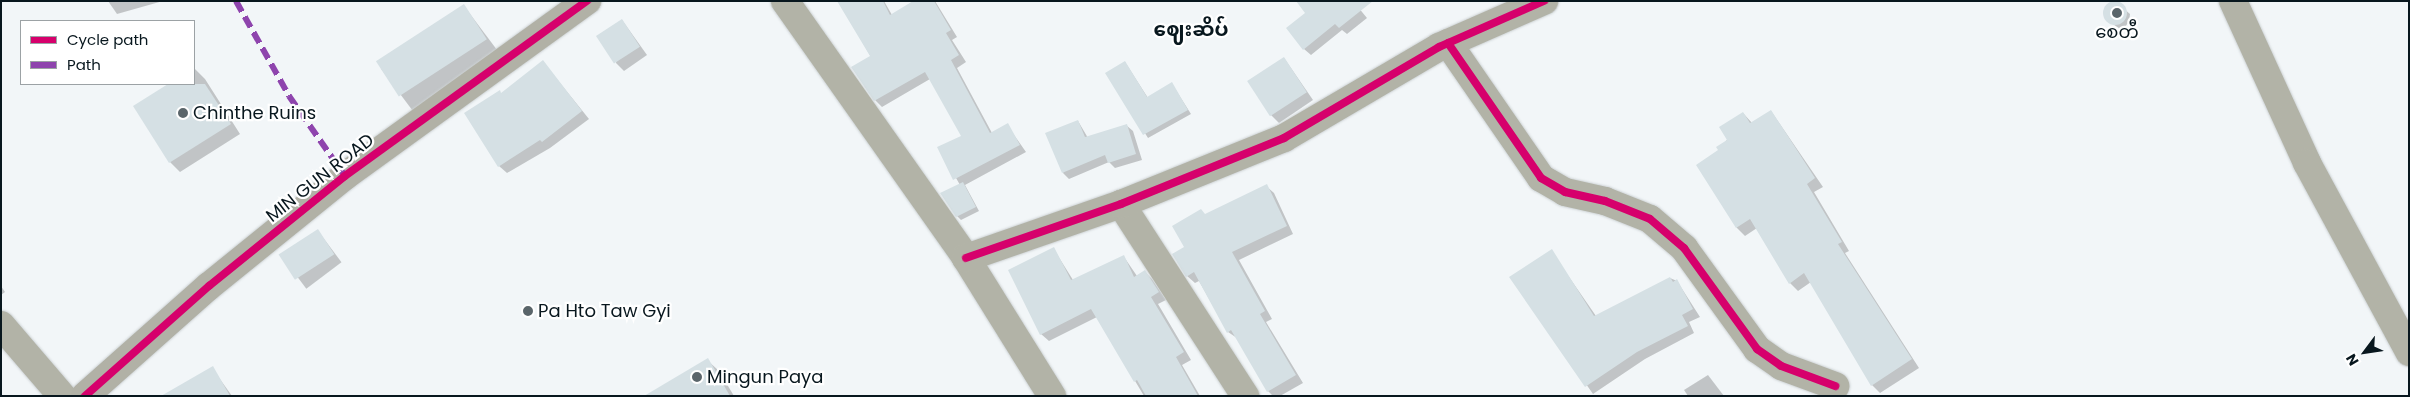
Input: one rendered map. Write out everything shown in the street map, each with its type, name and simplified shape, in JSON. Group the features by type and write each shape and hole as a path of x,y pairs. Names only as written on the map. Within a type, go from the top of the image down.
{"street":[{"name":"MIN GUN ROAD","path":"85,396 209,286 345,176 587,1"},
{"path":"785,1 966,258 1052,396"},
{"path":"966,258 1122,204 1284,138 1448,43 1544,1"},
{"path":"2233,1 2307,163 2409,352"},
{"path":"1448,43 1540,178 1565,192 1605,201 1650,219 1684,248 1757,349 1782,366 1835,386"},
{"path":"1122,204 1245,396"},
{"path":"1,326 62,396"}],"building":[{"path":"837,1 883,1 890,15 913,1 934,1 951,30 946,33 959,55 951,60 990,133 1008,123 1020,145 953,180 937,147 961,136 925,72 874,101 851,67 870,56"},
{"path":"1296,1 1373,1 1339,28 1335,24 1303,50 1286,28 1305,13"},
{"path":"2115,1 2120,2 2126,8 2126,18 2120,24 2115,25 2110,24 2104,18 2103,13 2104,8 2110,2"},
{"path":"464,4 487,39 399,96 376,61"},
{"path":"622,19 640,47 614,64 596,36"},
{"path":"1284,57 1307,92 1270,116 1247,81"},
{"path":"543,60 582,111 542,142 540,140 498,167 464,113 500,90 501,93"},
{"path":"1125,61 1147,97 1172,82 1188,110 1143,135 1105,73"},
{"path":"205,84 231,124 169,163 133,106 166,85"},
{"path":"1771,110 1815,178 1807,184 1842,242 1838,244 1912,359 1871,386 1804,273 1789,284 1750,219 1736,228 1696,165 1718,150 1716,147 1727,140 1719,127 1743,112 1750,123"},
{"path":"1078,120 1085,137 1127,124 1136,154 1108,163 1105,155 1062,173 1045,133"},
{"path":"963,182 976,207 956,217 940,193"},
{"path":"1267,184 1287,226 1232,252 1265,311 1260,314 1296,375 1267,392 1231,330 1227,333 1194,272 1186,277 1172,254 1184,247 1172,226 1201,209 1205,214"},
{"path":"318,229 334,254 295,280 279,255"},
{"path":"1054,247 1071,280 1124,255 1134,277 1145,270 1159,292 1151,297 1184,352 1176,357 1198,396 1146,396 1137,380 1134,382 1091,309 1040,335 1008,270"},
{"path":"1552,249 1594,316 1670,277 1673,282 1677,279 1693,309 1682,315 1688,326 1637,352 1585,387 1509,277"},
{"name":"Mingun Paya","path":"708,358 730,396 644,396"},
{"path":"213,366 230,396 161,396"}],"marked path":[{"path":"236,1 289,96 345,176"}],"cycle path":[{"path":"85,396 209,286 345,176 587,1"},
{"path":"966,258 1121,204 1284,138 1439,47 1544,1"},
{"path":"1448,43 1541,178 1565,192 1605,201 1650,219 1684,248 1757,349 1781,366 1835,386"}],"place":[{"name":"စေတီ","path":"2117,13"},
{"name":"Chinthe Ruins","path":"183,113"},
{"name":"Pa Hto Taw Gyi","path":"528,311"},
{"name":"Mingun Paya","path":"697,377"}],"district":[{"name":"ဈေးဆိပ်","path":"1191,29"}]}
